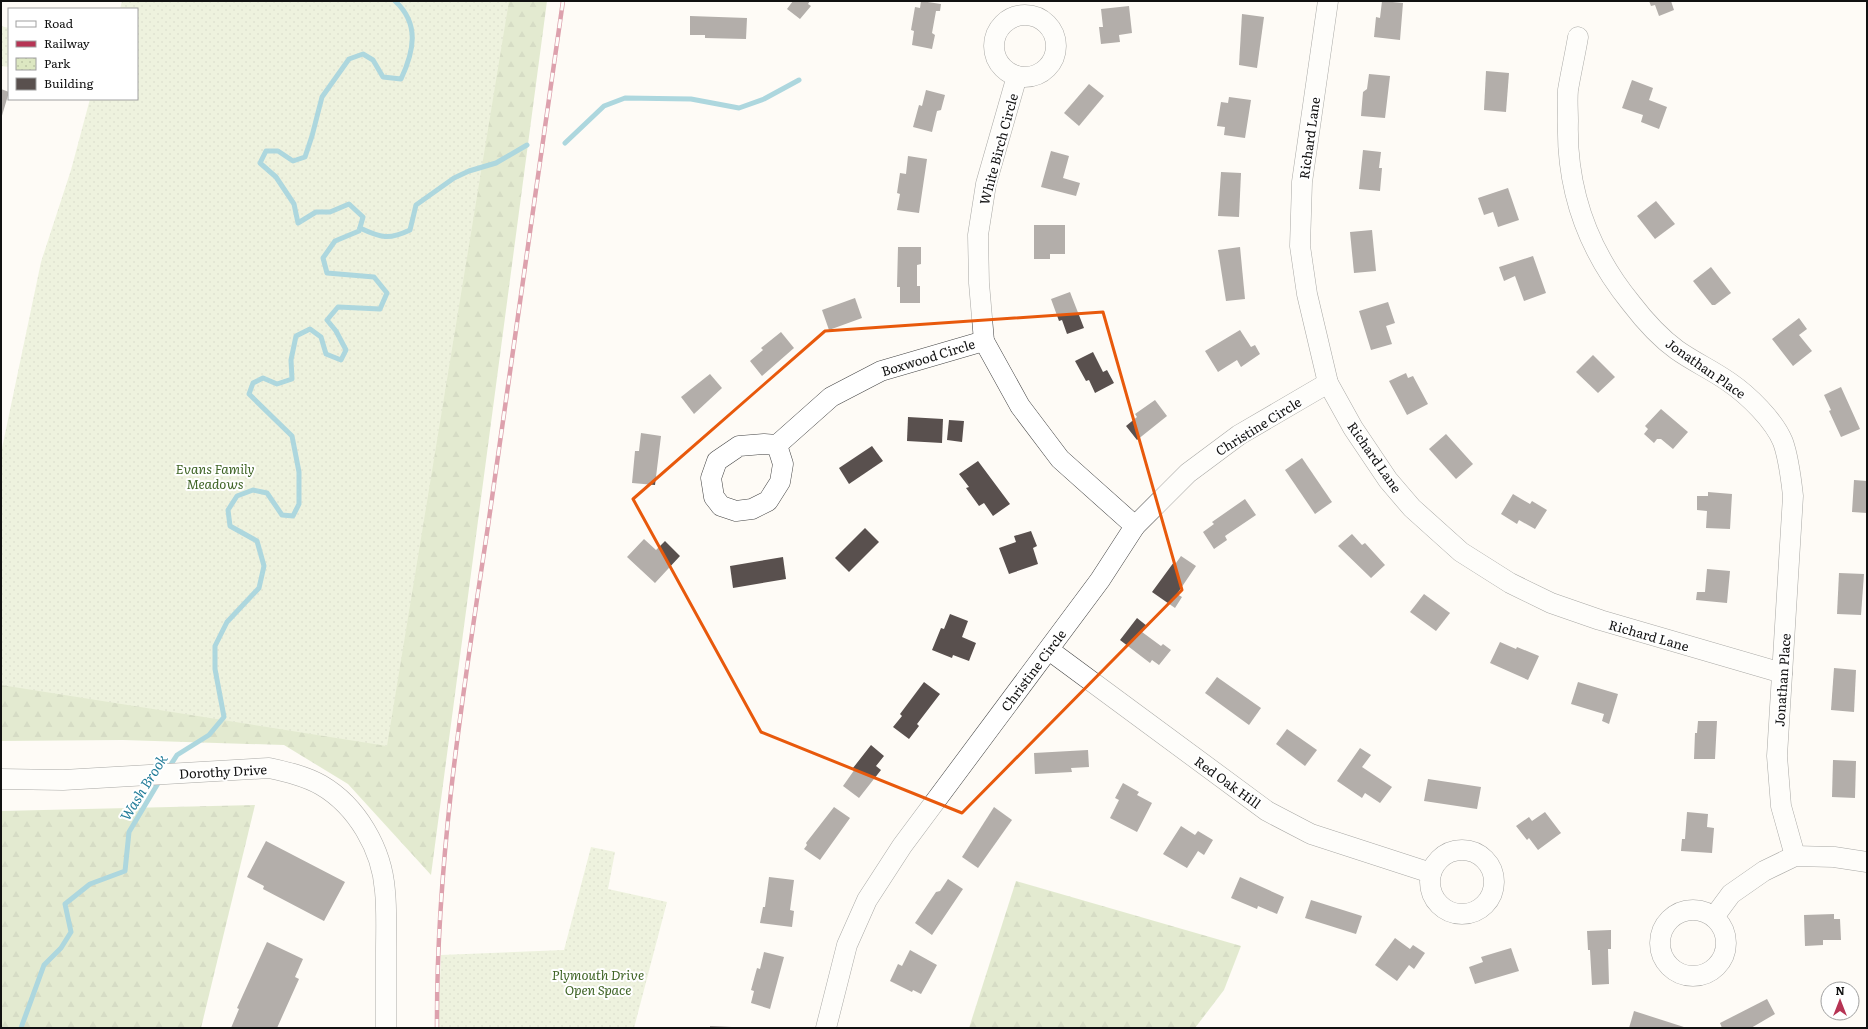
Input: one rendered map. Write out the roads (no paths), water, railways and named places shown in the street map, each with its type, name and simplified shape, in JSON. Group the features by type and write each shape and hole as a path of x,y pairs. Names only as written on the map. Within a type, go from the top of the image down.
{"street":[{"name":"Richard Lane","path":"1328,1 1302,182 1300,246 1307,294 1328,383 1353,428 1388,480 1412,508 1461,552 1510,583 1551,603 1600,620 1782,673"},
{"name":"Jonathan Place","path":"1578,37 1568,92 1567,146 1572,182 1581,218 1599,258 1621,292 1648,323 1677,350 1729,382 1750,399 1766,416 1782,441 1790,470 1793,496 1778,763 1781,806 1795,856"},
{"name":"White Birch Circle","path":"1017,76 986,184 978,235 979,283 984,341 1020,406 1060,459 1135,526"},
{"name":"Boxwood Circle","path":"777,445 831,397 881,370 984,341"},
{"name":"Christine Circle","path":"826,1028 847,945 867,900 902,846 1100,580 1135,526 1200,463 1239,435 1328,383"},
{"name":"Red Oak Hill","path":"1048,650 1267,811 1311,834 1430,873"},
{"name":"Dorothy Drive","path":"1,779 63,780 269,768 294,774 321,785 341,800 356,817 370,838 380,865 385,890 386,1028"},
{"path":"1714,917 1731,894 1764,871 1795,856 1834,857 1867,862"}],"waterway":[{"name":"Wash Brook","path":"168,769 177,755 209,735 224,717 215,669 215,646 227,622 259,588 264,566 257,541 230,526 228,510 237,496 253,490 267,493 282,515 293,516 299,504 299,472 292,436 249,394 253,383 263,378 277,384 292,379 291,360 296,336 310,329 321,337 326,354 341,360 346,350 336,331 327,320 338,307 380,309 387,293 374,277 327,273 323,258 335,241 359,231 363,217 349,204 330,212 316,212 298,223 294,204 276,177 260,163 266,151 278,151 293,161 305,157 322,97 349,59 363,54 373,60 383,77 401,79 409,58 412,38 408,19 403,10 395,1"},
{"path":"565,143 604,106 625,98 691,99 739,108 764,99 799,80"},
{"path":"360,228 380,236 396,235 410,230 416,205 454,178 469,171 496,163 527,145"},
{"name":"Wash Brook","path":"21,1028 44,965 61,948 71,932 65,904 90,884 125,871 129,832 160,780"}],"railway":[{"path":"437,1028 441,902 453,776 469,651 563,1"}],"park label":[{"name":"Evans Family Meadows","path":"215,476"},
{"name":"Plymouth Drive Open Space","path":"598,982"}]}
